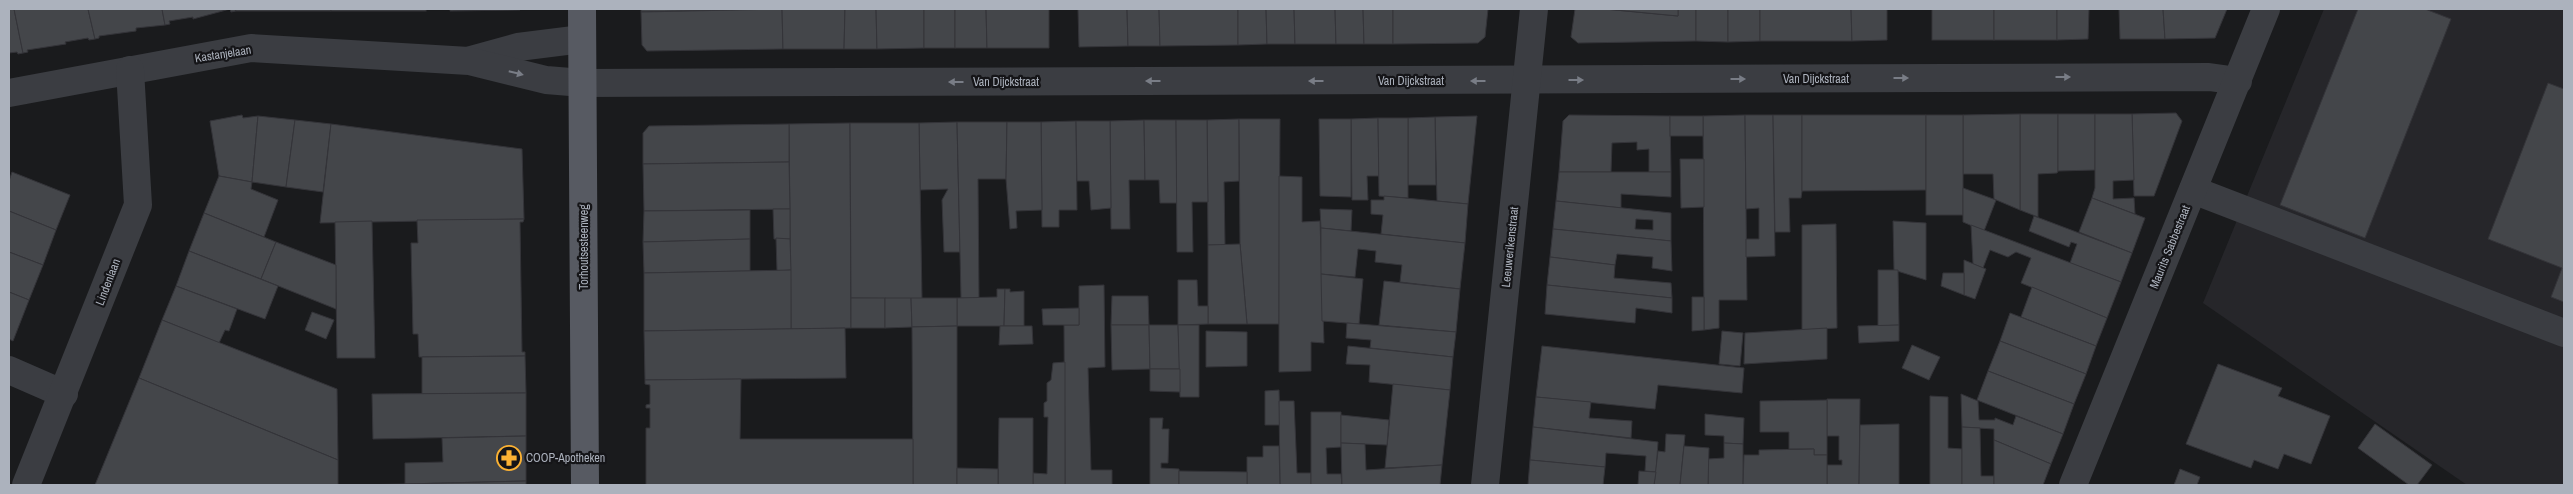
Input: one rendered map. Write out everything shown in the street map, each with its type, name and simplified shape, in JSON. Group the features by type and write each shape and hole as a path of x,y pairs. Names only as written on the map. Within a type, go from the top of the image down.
{"main road":[{"name":"Torhoutsesteenweg","path":"582,9 585,485"}],"street":[{"name":"Leeuwerikenstraat","path":"1485,485 1534,9"},
{"name":"Maurits Sabbestraat","path":"2073,485 2266,9"},
{"name":"Kastanjelaan","path":"469,61 518,47 582,39"},
{"name":"Kastanjelaan","path":"9,93 251,48 469,61 546,80 583,83"},
{"name":"Lindenlaan","path":"26,485 138,205 130,70"},
{"name":"Van Dijckstraat","path":"583,83 2209,77 2238,81"},
{"path":"2193,190 2564,333"},
{"path":"9,370 64,394"}],"shaded area":[{"path":"2324,9 2564,9 2564,485 2467,485 2203,303"}],"building":[{"path":"9,9 14,9 23,53 9,53"},
{"path":"14,9 88,9 95,39 89,40 88,38 65,42 66,44 27,50 28,52 23,53"},
{"path":"88,9 162,9 165,25 136,28 136,31 99,36 99,38 95,39"},
{"path":"162,9 230,9 193,19 193,17 169,21 170,24 165,25"},
{"path":"235,9 331,9 331,11 236,11"},
{"path":"331,9 426,9 426,11 331,11"},
{"path":"450,9 520,9 520,10 450,11"},
{"path":"641,9 782,9 641,12"},
{"path":"782,9 783,49 647,51 642,45 641,12"},
{"path":"782,9 845,9 844,49 783,49"},
{"path":"845,9 876,9 877,49 844,49"},
{"path":"876,9 924,9 924,48 877,49"},
{"path":"924,9 955,9 955,48 924,48"},
{"path":"955,9 986,9 987,48 955,48"},
{"path":"986,9 1049,9 1049,48 987,48"},
{"path":"1078,9 1127,9 1128,46 1079,47"},
{"path":"1127,9 1159,9 1160,46 1128,46"},
{"path":"1159,9 1238,9 1238,45 1160,46"},
{"path":"1238,9 1266,9 1267,44 1238,45"},
{"path":"1266,9 1294,9 1295,44 1267,44"},
{"path":"1294,9 1335,9 1336,44 1295,44"},
{"path":"1335,9 1363,9 1364,44 1336,44"},
{"path":"1363,9 1393,9 1393,44 1364,44"},
{"path":"1393,9 1488,9 1485,37 1478,43 1393,44"},
{"path":"1575,9 1605,9 1678,16 1678,9 1696,9 1696,41 1578,43 1571,37"},
{"path":"1605,9 1678,9 1678,16"},
{"path":"1696,9 1728,9 1728,42 1696,41"},
{"path":"1728,9 1760,9 1760,41 1728,42"},
{"path":"1760,9 1851,9 1852,41 1760,41"},
{"path":"1851,9 1887,9 1887,40 1852,41"},
{"path":"1932,9 1994,9 1994,40 1932,40"},
{"path":"1994,9 2057,9 2057,40 1994,40"},
{"path":"2057,9 2089,9 2088,39 2057,40"},
{"path":"2119,9 2163,9 2165,39 2120,39"},
{"path":"2163,9 2227,9 2215,38 2165,39"},
{"path":"2358,9 2425,9 2451,19 2365,238 2280,205"},
{"path":"2548,83 2564,89 2564,302 2551,297 2562,268 2488,239"},
{"path":"2176,113 2182,121 2154,196 2134,196 2132,114"},
{"path":"2020,114 2058,114 2058,171 2057,173 2038,174 2038,217 2020,210"},
{"path":"2020,114 2020,210 1994,199 1993,174 1963,174 1963,115"},
{"path":"2058,114 2095,114 2095,170 2058,171"},
{"path":"2095,114 2132,114 2134,180 2113,181 2113,199 2134,198 2135,214 2092,198 2095,188"},
{"path":"242,115 243,118 258,116 252,182 219,176 210,121"},
{"path":"1569,115 1670,116 1671,172 1649,172 1649,149 1637,150 1637,142 1612,143 1611,172 1559,172 1563,121"},
{"path":"1745,115 1747,300 1719,300 1719,328 1704,330 1703,116"},
{"path":"1745,115 1773,115 1775,256 1746,257 1746,239 1759,239 1759,208 1746,209"},
{"path":"1773,115 1802,115 1802,191 1801,198 1789,198 1790,232 1775,232"},
{"path":"1802,115 1926,115 1926,190 1802,191"},
{"path":"1926,115 1963,115 1963,215 1926,215"},
{"path":"258,116 295,120 286,187 252,182"},
{"path":"1477,116 1468,204 1437,201 1435,117"},
{"path":"1670,116 1703,116 1703,136 1670,136"},
{"path":"1435,117 1436,185 1408,185 1408,118"},
{"path":"1378,118 1379,176 1367,176 1368,200 1352,200 1351,119"},
{"path":"1378,118 1408,118 1408,198 1379,196"},
{"path":"1239,119 1239,181 1224,182 1225,245 1208,245 1207,120"},
{"path":"1239,119 1280,119 1279,324 1247,324 1240,244"},
{"path":"1319,119 1351,119 1351,197 1320,196"},
{"path":"295,120 331,124 323,192 286,187"},
{"path":"1144,120 1145,180 1129,180 1130,229 1111,229 1110,121"},
{"path":"1144,120 1176,120 1177,203 1160,203 1159,180 1145,180"},
{"path":"1176,120 1207,120 1208,202 1192,202 1193,252 1177,252"},
{"path":"1076,121 1077,210 1059,210 1059,227 1042,227 1041,122"},
{"path":"1076,121 1110,121 1111,208 1091,210 1089,181 1077,181"},
{"path":"957,122 960,252 944,252 942,200 948,189 920,190 919,123"},
{"path":"957,122 1007,122 1006,179 978,179 979,298 961,298"},
{"path":"1007,122 1041,122 1042,210 1016,211 1017,228 1010,229 1006,179"},
{"path":"850,123 851,328 791,329 789,124"},
{"path":"850,123 919,123 922,299 851,298"},
{"path":"331,124 522,149 524,219 320,223"},
{"path":"789,124 789,162 643,164 643,133 649,126"},
{"path":"1680,159 1704,159 1704,207 1681,208"},
{"path":"789,162 790,209 644,211 643,164"},
{"path":"12,172 70,195 56,230 9,211 9,181"},
{"path":"1559,172 1671,172 1671,197 1621,194 1621,208 1556,201"},
{"path":"219,176 252,182 251,189 278,200 264,237 204,213"},
{"path":"1279,176 1302,177 1302,222 1320,221 1324,343 1311,342 1311,371 1279,372"},
{"path":"1963,188 1996,200 1984,231 1963,222"},
{"path":"1384,196 1468,204 1465,243 1381,234 1383,215 1371,214 1371,200 1384,200"},
{"path":"2092,198 2145,218 2132,253 2079,232"},
{"path":"1556,201 1671,213 1671,241 1553,229","holes":["1636,219 1653,220 1653,230 1635,229"]},
{"path":"773,209 790,209 790,239 774,239"},
{"path":"1320,209 1352,210 1351,231 1321,228"},
{"path":"750,210 750,239 643,242 644,211"},
{"path":"9,211 56,230 43,265 9,252"},
{"path":"204,213 276,242 261,279 189,251"},
{"path":"2034,216 2132,253 2121,282 2070,263 2077,244 2071,242 2069,247 2029,231"},
{"path":"524,219 523,222 520,222 522,352 525,352 525,356 419,357 418,334 413,334 411,243 418,243 417,220"},
{"path":"372,221 375,358 337,358 335,222"},
{"path":"1893,221 1926,223 1926,280 1894,270"},
{"path":"1836,224 1837,328 1802,330 1802,225"},
{"path":"1971,225 2121,282 2107,318 2021,283 2031,258 2016,252 2008,257 1990,250 1983,268 1973,264"},
{"path":"1321,228 1465,243 1460,289 1400,282 1402,265 1375,262 1376,251 1358,249 1355,277 1321,274"},
{"path":"1553,229 1671,241 1672,271 1652,268 1653,257 1617,254 1615,265 1550,257"},
{"path":"776,238 790,239 791,270 777,271"},
{"path":"750,239 750,271 644,273 643,242"},
{"path":"276,242 336,265 336,309 261,279"},
{"path":"1240,244 1247,324 1208,324 1208,245"},
{"path":"189,251 278,286 265,319 176,286"},
{"path":"9,252 43,265 29,300 9,292"},
{"path":"1550,257 1615,265 1614,278 1671,283 1672,298 1547,285"},
{"path":"1964,260 1986,269 1975,299 1964,295"},
{"path":"791,270 791,329 644,331 644,273"},
{"path":"1878,270 1898,270 1899,325 1878,326"},
{"path":"1943,273 1964,273 1964,295 1941,286"},
{"path":"1321,274 1363,279 1359,324 1322,321"},
{"path":"1178,280 1197,280 1198,306 1208,306 1208,324 1178,325"},
{"path":"1384,281 1460,289 1456,332 1379,325"},
{"path":"1104,285 1105,367 1088,368 1091,470 1112,470 1112,485 1065,485 1064,325 1079,325 1079,286"},
{"path":"1547,285 1672,298 1672,313 1636,308 1635,323 1545,314"},
{"path":"176,286 237,309 229,331 225,330 219,343 162,320"},
{"path":"2032,287 2107,318 2096,346 2021,317"},
{"path":"997,289 1005,289 1004,326 957,326 957,298 997,297"},
{"path":"1005,289 1010,289 1010,292 1024,291 1024,326 1004,326"},
{"path":"9,292 29,300 13,341 9,339"},
{"path":"1112,296 1148,296 1149,325 1111,325"},
{"path":"1692,297 1704,297 1704,330 1692,331"},
{"path":"851,298 885,298 885,328 851,328"},
{"path":"885,298 911,298 912,327 885,328"},
{"path":"911,298 957,298 957,326 912,327"},
{"path":"1079,308 1079,325 1043,325 1042,309"},
{"path":"312,312 334,320 326,339 305,330"},
{"path":"2010,313 2096,346 2086,374 2000,341"},
{"path":"162,320 337,389 338,460 139,378"},
{"path":"1347,323 1456,332 1453,357 1370,348 1371,340 1346,338"},
{"path":"1111,325 1149,325 1150,369 1112,370"},
{"path":"1149,325 1178,325 1180,369 1150,369"},
{"path":"1178,325 1199,325 1199,397 1180,397"},
{"path":"1899,325 1899,341 1859,343 1858,326"},
{"path":"957,326 957,485 913,485 912,327"},
{"path":"1000,326 1032,326 1033,344 999,345"},
{"path":"845,328 846,378 645,380 644,331"},
{"path":"1827,328 1827,359 1744,364 1745,333"},
{"path":"1206,331 1247,332 1247,366 1206,367"},
{"path":"1722,331 1743,333 1740,366 1719,364"},
{"path":"2000,341 2086,374 2074,404 1988,371"},
{"path":"1912,345 1940,357 1929,380 1902,368"},
{"path":"1348,346 1453,357 1450,390 1369,382 1370,365 1346,364"},
{"path":"1542,346 1744,368 1742,393 1658,385 1655,409 1536,397"},
{"path":"525,356 526,393 422,394 422,357"},
{"path":"1065,362 1065,485 1033,485 1033,473 1047,474 1048,417 1044,417 1044,403 1047,401 1047,383 1051,380 1053,363"},
{"path":"2218,364 2282,388 2278,396 2330,416 2311,464 2284,454 2278,469 2254,460 2251,468 2186,444"},
{"path":"1150,369 1180,369 1180,392 1150,391"},
{"path":"1988,371 2074,404 2063,434 1977,400"},
{"path":"139,378 338,460 338,485 95,485"},
{"path":"741,379 740,439 913,439 913,485 646,485 646,428 650,428 650,408 646,408 646,405 650,404 650,385 645,384 645,380"},
{"path":"1393,384 1450,390 1442,465 1385,468"},
{"path":"1279,390 1280,425 1265,425 1265,391"},
{"path":"526,393 526,436 373,439 372,394"},
{"path":"1961,394 1978,401 1979,420 1995,420 1995,418 2013,425 2016,416 2063,434 2051,464 1994,440 1994,429 1962,427"},
{"path":"1930,396 1948,397 1948,448 1962,449 1962,485 1930,485"},
{"path":"1536,397 1591,402 1589,418 1632,421 1631,438 1533,427"},
{"path":"1827,399 1860,399 1859,485 1827,485 1827,465 1842,465 1842,460 1839,460 1839,436 1827,436"},
{"path":"1827,400 1827,455 1814,455 1814,449 1789,449 1789,432 1760,432 1760,401"},
{"path":"1279,401 1294,401 1297,473 1311,473 1311,485 1280,485"},
{"path":"1311,412 1341,412 1341,447 1326,448 1327,474 1341,474 1342,485 1311,485"},
{"path":"1705,414 1744,418 1743,444 1724,443 1724,436 1705,435"},
{"path":"1341,415 1389,420 1387,445 1341,443"},
{"path":"999,418 1033,418 1033,485 998,485"},
{"path":"1150,418 1163,418 1162,429 1169,429 1168,463 1161,463 1161,468 1179,469 1179,485 1150,485"},
{"path":"1899,424 1899,485 1859,485 1860,425"},
{"path":"2375,424 2432,465 2417,485 2409,485 2358,448"},
{"path":"1533,427 1658,442 1656,472 1645,471 1646,456 1606,453 1605,467 1530,460"},
{"path":"1962,427 1980,428 1981,476 1994,476 1994,485 1962,485"},
{"path":"1666,434 1685,435 1680,485 1654,485 1658,451 1665,452"},
{"path":"526,436 526,481 405,484 405,463 443,462 442,438"},
{"path":"1994,440 2051,464 2043,485 1994,485"},
{"path":"1341,443 1365,444 1366,470 1442,465 1440,485 1342,485"},
{"path":"1724,443 1743,444 1743,485 1708,485 1708,459 1724,458"},
{"path":"1263,446 1279,446 1280,485 1247,485 1247,457 1263,457"},
{"path":"1684,446 1709,448 1708,485 1680,485"},
{"path":"1814,449 1814,455 1827,455 1827,485 1743,485 1744,455 1759,455 1759,450"},
{"path":"1530,460 1605,467 1603,485 1528,485"},
{"path":"957,468 998,469 998,485 957,485"},
{"path":"2180,469 2200,477 2197,485 2174,485"},
{"path":"1179,471 1247,472 1247,485 1179,485"},
{"path":"1639,471 1656,472 1654,485 1638,485"},
{"path":"526,481 526,485 351,485 405,484"}],"place":[{"name":"COOP-Apotheken","path":"509,458"}]}
